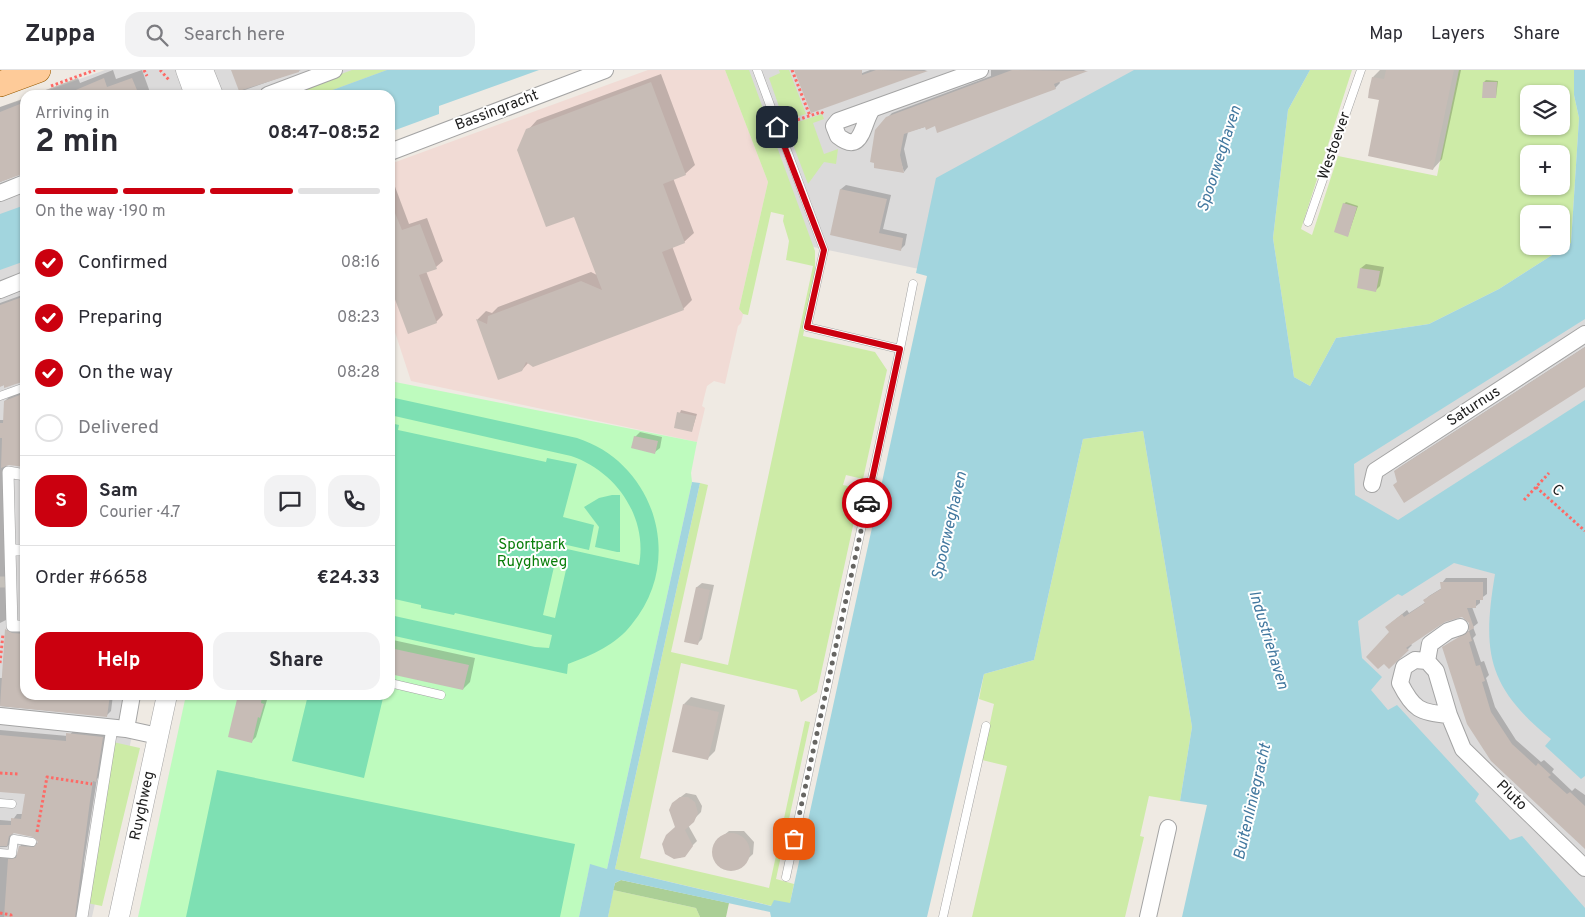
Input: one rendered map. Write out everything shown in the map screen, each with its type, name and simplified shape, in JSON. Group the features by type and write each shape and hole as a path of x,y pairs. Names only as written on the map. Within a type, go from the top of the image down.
{"main road":[{"path":"0,84 41,79"}],"street":[{"path":"186,70 193,90"},
{"path":"203,70 211,90"},
{"path":"281,90 334,70"},
{"name":"Bassingracht","path":"395,150 605,70"},
{"path":"871,111 980,70"},
{"path":"0,193 20,185"},
{"path":"0,290 20,282"},
{"name":"Saturnus","path":"1372,484 1374,471 1585,334"},
{"path":"20,474 8,472 10,550 8,582 12,626 20,626"},
{"path":"10,550 20,550"},
{"path":"1449,715 1430,714 1410,702 1400,683 1404,667 1415,660 1427,661 1430,644 1448,631 1460,627"},
{"name":"Pluto","path":"1427,661 1436,671 1449,715 1463,748 1585,868"},
{"path":"82,917 102,786 119,729 130,700"},
{"name":"Ruyghweg","path":"119,917 166,700"},
{"path":"0,716 119,729 158,736"},
{"path":"1148,917 1168,828"}],"lane":[{"path":"757,70 824,250 807,327 900,349"},
{"name":"Westoever","path":"1308,222 1361,70"},
{"path":"786,877 913,284"},
{"path":"0,396 20,389"},
{"path":"395,684 441,695"},
{"path":"943,917 986,726"},
{"path":"0,803 12,804"},
{"path":"0,853 12,854 14,839 32,842"}],"path":[{"path":"41,79 95,70"},
{"path":"144,70 147,76"},
{"path":"777,127 810,116 792,70"},
{"path":"1524,500 1549,473"},
{"name":"C","path":"1536,487 1585,531"},
{"path":"0,663 3,626"},
{"path":"0,773 18,774"},
{"path":"32,842 35,842 47,777 102,786"},
{"path":"0,913 11,914 11,917"}],"shaded area":[{"path":"105,70 520,70 395,94 395,90 49,90"},
{"path":"648,70 725,70 768,182 739,309 743,314 741,323 738,326 725,384 714,381 707,386 702,406 705,408 697,442 411,381 395,332 395,162"},
{"path":"735,70 1165,70 924,270 799,244"},
{"path":"20,101 20,700 140,700 92,917 0,917 0,107"},
{"path":"1585,284 1585,917 1573,917 1320,642 1325,459"}],"green space":[{"path":"352,70 387,70 333,90 298,90"},
{"path":"725,70 749,70 815,251 815,273 803,336 875,352 887,370 863,479 846,475 843,485 861,489 817,692 801,702 797,690 681,663 640,858 769,888 805,721 810,722 776,879 794,884 790,903 772,906 615,869 700,483 708,485 671,652 728,665 813,266 786,260 789,241 783,221 784,215 771,212 748,315 743,314 739,309 768,182"},
{"path":"779,70 789,70 806,114 784,121 769,78 780,73"},
{"path":"1310,70 1352,70 1301,229 1312,235 1338,156 1437,176 1459,70 1574,70 1574,95 1579,118 1571,243 1570,205 1520,205 1520,255 1552,255 1499,289 1429,324 1336,338 1310,386 1294,377 1273,238 1288,110"},
{"path":"822,114 824,119 813,123 824,154 838,149 836,164 824,162 808,184 786,126"},
{"name":"Sportpark Ruyghweg","path":"395,382 697,442 691,473 692,482 607,869 590,865 579,917 138,917 185,700 395,700"},
{"path":"395,398 577,438 604,451 626,469 643,491 654,516 658,544 657,571 648,599 632,624 611,644 568,664 567,674 395,636 395,616 535,647 549,648 552,635 455,613 454,615 421,608 421,605 395,599 395,424 399,425 398,430 546,462 547,458 577,464 563,517 594,525 589,550 558,543 558,547 639,565 641,547 638,530 633,513 625,498 615,484 602,473 587,463 571,456 395,416","holes":["556,558 568,561 555,618 543,615"]},
{"path":"1143,431 1192,727 1180,801 1149,796 1140,836 1144,837 1125,917 972,917 1007,766 982,760 994,704 979,699 984,674 1034,660 1083,439"},
{"path":"620,495 620,552 595,547 599,527 584,507 599,498"},
{"path":"307,700 383,700 364,778 292,761"},
{"path":"113,742 140,748 102,906 87,903"},
{"path":"217,770 575,844 560,917 186,917"},
{"path":"621,880 729,903 726,917 700,917 696,908 613,890 615,883"},
{"path":"613,890 696,908 700,917 608,917"}],"water":[{"path":"387,70 539,70 439,106 439,114 395,130 395,90 333,90"},
{"path":"1134,70 1310,70 1288,110 1273,238 1294,377 1310,386 1336,338 1429,324 1499,289 1552,255 1570,255 1579,118 1574,95 1574,70 1585,70 1585,319 1354,464 1355,495 1398,520 1585,400 1585,776 1581,779 1545,746 1551,739 1513,702 1502,685 1494,666 1490,647 1489,625 1495,574 1454,563 1402,596 1398,594 1358,621 1362,658 1382,677 1371,690 1388,710 1397,705 1479,794 1475,801 1510,840 1522,836 1585,908 1585,917 1182,917 1207,805 1180,801 1192,727 1143,431 1083,439 1034,660 984,674 927,917 771,917 770,912 621,880 615,883 608,917 579,917 590,864 607,869 692,482 700,483 615,869 771,906 774,900 790,903 927,276 916,273 936,178"},
{"path":"20,207 20,263 0,270 0,214"}],"building":[{"path":"231,70 299,70 299,72 239,90"},
{"path":"794,70 862,70 862,75 876,70 928,71 811,113"},
{"path":"1012,70 1088,71 1054,84 1056,89 937,133 935,126 926,130 925,127 904,134 900,155 904,173 874,168 874,163 870,162 875,130 886,117"},
{"path":"1386,70 1454,70 1433,170 1368,156 1379,100 1368,98 1369,90 1372,77 1384,79"},
{"path":"104,78 107,87 132,78 137,90 76,90"},
{"path":"651,82 686,175 663,184 685,243 662,252 684,310 533,367 526,362 522,371 498,380 476,319 487,324 488,316 581,281 602,290 574,217 546,227 517,150 526,129"},
{"path":"1483,82 1497,82 1496,98 1482,98"},
{"path":"20,104 20,175 0,182 0,112"},
{"path":"840,189 887,199 879,233 903,238 901,251 830,235"},
{"path":"1343,203 1357,207 1348,237 1334,232"},
{"path":"395,213 402,230 420,224 437,269 419,275 437,323 408,334 395,299"},
{"path":"1360,268 1380,271 1376,292 1357,288"},
{"path":"20,298 20,383 4,388 4,385 0,387 0,305"},
{"path":"1585,347 1585,387 1404,503 1393,485 1397,482 1394,471"},
{"path":"20,395 20,466 9,465 1,468 2,438 0,438 0,423 3,423 4,401"},
{"path":"677,412 696,416 692,432 674,428"},
{"path":"634,436 658,441 655,454 631,448"},
{"path":"1440,582 1483,582 1483,600 1476,600 1476,608 1467,608 1474,628 1469,631 1469,623 1462,617 1445,622 1406,648 1409,650 1389,669 1384,664 1378,669 1366,657 1389,632 1385,627 1402,614 1404,617 1425,603 1423,600 1441,589"},
{"path":"696,587 710,590 698,645 684,642"},
{"path":"5,629 12,633 20,634 20,700 109,700 107,717 0,706"},
{"path":"1469,631 1472,641 1469,642 1476,666 1480,665 1485,681 1482,682 1491,712 1512,744 1536,766 1538,763 1551,775 1548,777 1567,794 1570,792 1585,806 1585,849 1491,761 1467,724 1442,647"},
{"path":"395,649 469,665 463,690 395,675"},
{"path":"237,700 261,700 261,703 264,704 260,718 258,717 252,743 228,737"},
{"path":"683,704 719,712 708,760 672,752"},
{"path":"66,733 103,737 96,782 93,781 75,917 4,917 8,859 16,858 19,846 34,847 38,842 33,837 14,833 9,836 7,846 0,846 0,825 11,825 11,818 21,819 25,794 0,792 0,735 66,741"},
{"path":"680,797 688,797 695,802 698,813 694,822 685,830 693,846 685,857 674,859 665,854 662,844 666,835 675,827 669,810 672,803"},
{"path":"731,833 745,838 750,852 745,866 731,871 717,866 712,852 717,838"}],"tunnel":[{"path":"0,582 6,582"}],"way so far":[{"path":"794,839 867,503"}],"route":[{"path":"777,127 824,250 807,327 900,349 867,503"}],"water label":[{"name":"Spoorweghaven","path":"1220,159"},
{"name":"Spoorweghaven","path":"950,526"},
{"name":"Industriehaven","path":"1268,640"},
{"name":"Buitenliniegracht","path":"1253,802"}]}
